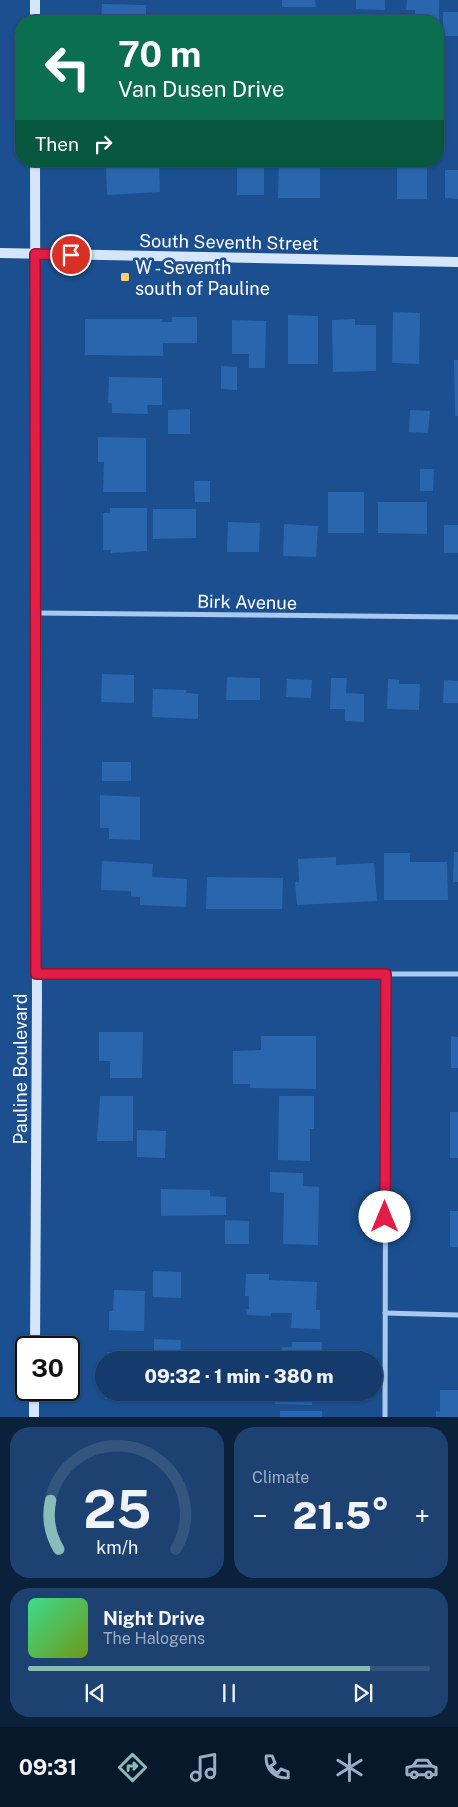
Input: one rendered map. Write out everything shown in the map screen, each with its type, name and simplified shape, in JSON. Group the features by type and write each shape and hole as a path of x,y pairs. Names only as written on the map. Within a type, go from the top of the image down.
{"street":[{"path":"35,0 35,15"},
{"name":"Pauline Boulevard","path":"34,1336 36,974 35,167"},
{"name":"South Seventh Street","path":"0,253 458,262"},
{"name":"Birk Avenue","path":"35,613 458,617"},
{"path":"36,974 458,974"},
{"path":"384,1417 386,974"},
{"path":"385,1313 458,1315"},
{"path":"34,1401 34,1417"}],"building":[{"path":"282,0 315,0 316,7 282,7"},
{"path":"356,0 385,0 385,10 356,9"},
{"path":"407,0 439,0 439,15 415,15 415,10 406,10"},
{"path":"102,4 146,5 146,15 101,15"},
{"path":"443,12 458,12 458,36 444,36"},
{"path":"106,167 159,167 160,192 107,195"},
{"path":"237,167 264,167 264,195 237,195"},
{"path":"279,167 320,167 320,198 278,198"},
{"path":"397,167 427,167 427,199 397,199"},
{"path":"445,170 458,170 458,199 445,198"},
{"path":"393,312 420,313 419,364 392,363"},
{"path":"288,315 318,316 318,364 288,364"},
{"path":"172,317 197,317 197,343 163,343 163,356 85,355 85,319 163,319 162,322 172,322"},
{"path":"355,319 355,325 376,325 376,371 333,372 332,320"},
{"path":"232,320 266,321 265,368 249,368 249,354 232,354"},
{"path":"454,360 458,360 458,416 455,416"},
{"path":"221,366 237,367 237,390 221,389"},
{"path":"109,377 162,378 162,405 147,405 148,414 112,413 112,403 108,403"},
{"path":"190,409 190,434 168,434 168,410"},
{"path":"410,410 430,411 428,433 409,432"},
{"path":"98,437 146,438 146,492 103,492 104,462 98,462"},
{"path":"420,469 434,469 433,491 420,491"},
{"path":"194,481 210,481 210,502 195,502"},
{"path":"328,492 364,492 364,533 328,533"},
{"path":"378,502 427,502 427,534 378,533"},
{"path":"110,508 147,508 147,551 111,553 111,550 103,550 103,513 110,513"},
{"path":"153,509 196,509 196,538 153,539"},
{"path":"228,522 260,523 259,552 227,552"},
{"path":"284,524 318,526 316,557 283,556"},
{"path":"444,525 458,525 458,553 444,553"},
{"path":"102,674 134,675 134,703 101,702"},
{"path":"227,677 260,678 260,700 226,700"},
{"path":"331,678 347,678 346,693 364,694 364,722 345,721 345,709 330,709"},
{"path":"287,679 312,680 311,698 286,697"},
{"path":"388,679 399,680 399,684 420,684 419,710 387,709"},
{"path":"444,680 458,681 458,703 443,703"},
{"path":"153,689 186,690 186,693 198,694 198,719 152,717"},
{"path":"102,762 131,762 131,781 102,781"},
{"path":"100,795 140,797 140,840 109,839 109,828 100,828"},
{"path":"454,852 458,852 458,882 453,882"},
{"path":"384,853 410,853 410,862 447,862 448,900 384,900"},
{"path":"336,857 336,865 374,863 377,901 297,905 295,882 299,882 298,859"},
{"path":"102,861 153,864 152,877 187,879 186,907 140,905 140,897 131,896 131,891 101,890"},
{"path":"207,877 283,878 282,909 206,909"},
{"path":"99,1032 143,1032 142,1078 110,1078 110,1061 99,1061"},
{"path":"261,1036 316,1036 316,1089 250,1088 250,1084 233,1084 233,1051 261,1050"},
{"path":"451,1036 458,1037 458,1068 451,1068"},
{"path":"100,1096 133,1096 133,1141 97,1141"},
{"path":"279,1096 314,1096 314,1129 310,1129 310,1161 278,1160"},
{"path":"450,1112 458,1112 458,1158 450,1158"},
{"path":"137,1130 166,1131 165,1158 137,1157"},
{"path":"270,1172 303,1173 303,1186 319,1187 318,1245 283,1244 284,1193 270,1192"},
{"path":"161,1189 210,1190 210,1196 226,1197 226,1215 161,1216"},
{"path":"450,1211 458,1211 458,1247 450,1247"},
{"path":"225,1220 249,1221 249,1244 225,1244"},
{"path":"153,1271 181,1272 181,1298 153,1297"},
{"path":"246,1274 269,1274 269,1280 317,1282 316,1310 320,1310 320,1329 291,1328 292,1313 271,1313 271,1316 247,1315 246,1309 249,1309 249,1296 245,1296"},
{"path":"114,1290 145,1291 144,1331 109,1330 109,1311 113,1311"},
{"path":"154,1339 181,1340 180,1351 154,1351"},
{"path":"292,1342 322,1342 322,1351 282,1351 282,1347 292,1347"},
{"path":"440,1390 458,1390 458,1417 436,1417 436,1411 440,1412"},
{"path":"275,1401 312,1401 312,1405 275,1404"},
{"path":"280,1411 322,1411 322,1417 280,1417"}],"place":[{"name":"W - Seventh south of Pauline","path":"125,277"}],"route":[{"path":"71,255 35,254 36,974 386,974 385,1217"}]}
